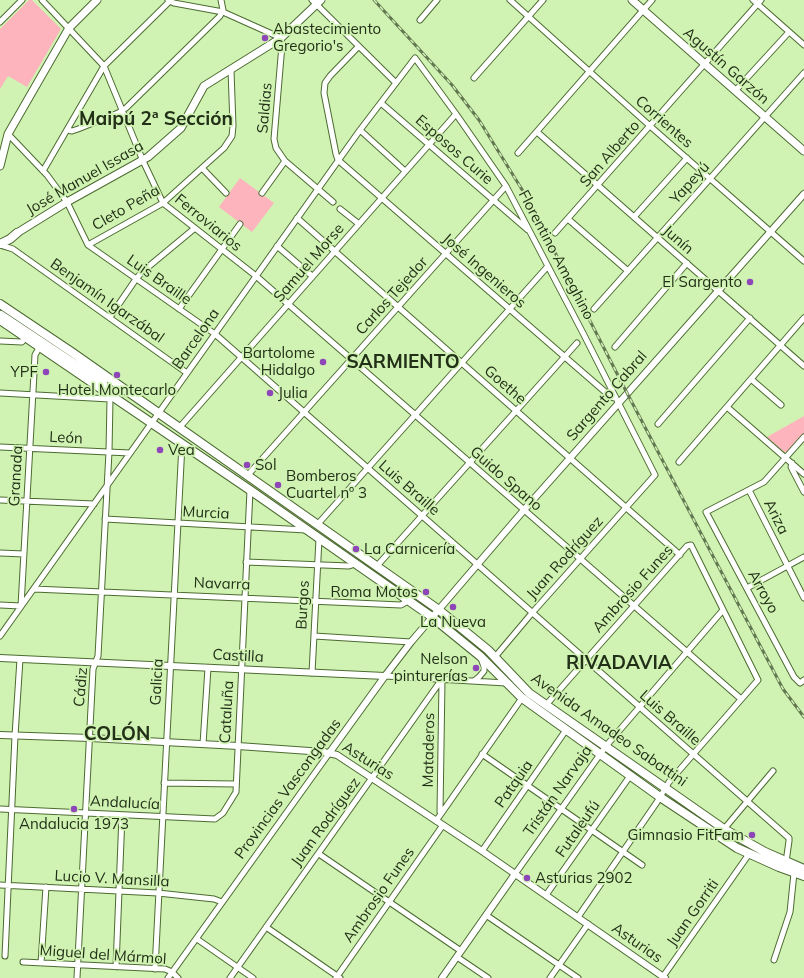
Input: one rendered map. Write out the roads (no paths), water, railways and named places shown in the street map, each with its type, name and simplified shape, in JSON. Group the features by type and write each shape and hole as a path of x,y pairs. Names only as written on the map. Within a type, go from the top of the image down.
{"main road":[{"path":"0,166 8,134 69,28 97,0"},
{"name":"Agustín Garzón","path":"632,0 804,151"},
{"name":"José Manuel Issasa","path":"4,240 66,202 143,161 181,128 199,92 204,86 281,38 317,2"},
{"name":"Avenida Amadeo Sabattini","path":"0,304 159,413 439,610 470,634 495,657 522,687 546,705 724,829 756,848 786,862 800,872"},
{"path":"1,318 103,383 110,396"},
{"name":"Avenida Amadeo Sabattini","path":"1,318 39,348 250,490 432,617 480,656 522,698 660,797 727,843 749,854 800,872"}],"street":[{"path":"0,22 22,0"},
{"name":"Ferroviarios","path":"42,0 104,66 143,161 163,203 256,276"},
{"path":"43,171 104,66 169,0 223,12 281,38"},
{"path":"221,0 223,12"},
{"path":"420,20 437,0"},
{"name":"Corrientes","path":"510,0 589,72 804,261"},
{"path":"474,78 543,0"},
{"path":"518,154 652,0"},
{"path":"753,0 759,2 804,45"},
{"path":"317,2 358,47 396,83"},
{"name":"San Alberto","path":"555,233 759,2"},
{"path":"68,130 72,131 78,129 122,111 223,12"},
{"path":"735,91 789,32"},
{"name":"Saldias","path":"281,38 282,45 274,139 278,152 285,161 333,202"},
{"path":"338,160 324,93 325,83 358,47"},
{"name":"Barcelona","path":"0,636 338,160 415,58"},
{"name":"Florentino Ameghino","path":"415,58 506,186 655,475"},
{"name":"Cleto Peña","path":"88,245 163,203 224,148 232,136 233,126 231,70"},
{"name":"Yapeyú","path":"594,309 804,73"},
{"name":"Esposos Curie","path":"381,103 530,232"},
{"name":"Samuel Morse","path":"179,428 456,114"},
{"path":"360,130 405,171"},
{"name":"Junín","path":"537,132 804,366"},
{"name":"Luis Braille","path":"8,134 43,171 66,202 88,245 215,334 789,838 786,862"},
{"path":"634,217 687,158"},
{"name":"José Ingenieros","path":"338,160 611,397 617,400"},
{"path":"262,193 285,161"},
{"path":"202,168 226,193"},
{"name":"Carlos Tejedor","path":"247,476 506,186"},
{"name":"Sargento Cabral","path":"432,617 570,458 617,400 718,291 804,194"},
{"path":"340,209 359,224"},
{"name":"Goethe","path":"297,218 680,555"},
{"path":"568,219 628,271"},
{"path":"179,309 240,224"},
{"path":"110,317 136,279 195,228"},
{"path":"4,240 10,242 13,249"},
{"name":"Benjamín Igarzábal","path":"4,240 13,249 187,372"},
{"path":"277,246 312,276"},
{"path":"614,347 687,263"},
{"path":"317,525 548,266"},
{"name":"Guido Spano","path":"256,276 741,699"},
{"path":"658,424 750,318"},
{"path":"678,462 804,318"},
{"path":"0,341 22,342 25,338"},
{"path":"376,567 577,342"},
{"name":"Granada","path":"21,606 28,501 32,394 35,355 39,348"},
{"path":"751,379 781,405"},
{"path":"0,393 110,396"},
{"name":"Cádiz","path":"77,978 93,669 98,656 109,452 110,396"},
{"path":"727,407 804,474"},
{"path":"749,490 764,482 804,437"},
{"name":"Galicia","path":"155,969 182,444"},
{"name":"León","path":"0,447 130,453"},
{"path":"792,463 791,467 804,492"},
{"name":"Juan Rodríguez","path":"495,657 532,613 655,475"},
{"name":"Cataluña","path":"236,792 250,490"},
{"name":"Arroyo","path":"749,490 706,512 794,677 802,682"},
{"name":"Ariza","path":"749,490 804,598"},
{"path":"0,500 94,504"},
{"name":"Murcia","path":"105,519 306,530"},
{"name":"Burgos","path":"312,673 319,539"},
{"name":"Ambrosio Funes","path":"546,705 687,546 691,545 723,610"},
{"path":"0,553 24,554"},
{"path":"747,588 804,557"},
{"path":"246,562 349,566 355,564"},
{"name":"Navarra","path":"34,588 401,605 408,601"},
{"path":"0,605 21,606"},
{"path":"578,917 660,797 665,787 758,680 723,610"},
{"name":"Tristán Narvaja","path":"442,978 606,746 723,610"},
{"name":"Provincias Vascongadas","path":"168,978 385,676 432,617"},
{"path":"314,636 411,642"},
{"path":"474,681 484,671 484,665 480,656"},
{"name":"Castilla","path":"0,658 506,683"},
{"path":"5,956 20,659"},
{"path":"203,744 208,668"},
{"name":"Juan Rodríguez","path":"230,978 442,679"},
{"name":"Mataderos","path":"436,820 440,813 442,679"},
{"path":"440,813 522,698"},
{"name":"Patquia","path":"482,851 566,730"},
{"name":"Asturias","path":"0,735 90,738 330,752 482,851 663,978"},
{"path":"482,754 642,865"},
{"path":"724,829 746,801 773,771"},
{"name":"Futaleufú","path":"546,895 630,776"},
{"path":"164,783 236,784"},
{"name":"Andalucía","path":"0,809 215,819 222,813 236,792"},
{"path":"116,967 122,814"},
{"name":"Ambrosio Funes","path":"338,977 443,825"},
{"path":"727,843 743,856 743,862"},
{"path":"318,854 461,951"},
{"name":"Juan Gorriti","path":"663,978 749,854"},
{"path":"774,960 790,912 800,872"},
{"name":"Lucio V. Mansilla","path":"0,885 158,893 214,899 222,902"},
{"path":"41,963 46,887"},
{"path":"486,915 578,978"},
{"path":"550,978 588,924"},
{"path":"266,927 338,977"},
{"path":"197,939 253,978"},
{"path":"457,957 488,978"},
{"name":"Miguel del Mármol","path":"23,962 165,969 172,972 178,978"}],"railway":[{"path":"374,0 452,85 479,120 526,196 627,393 783,689 804,717"}],"place":[{"name":"Abastecimiento Gregorio's","path":"265,38"},
{"name":"El Sargento","path":"750,282"},
{"name":"Bartolome Hidalgo","path":"323,362"},
{"name":"YPF","path":"46,372"},
{"name":"Hotel Montecarlo","path":"117,375"},
{"name":"Julia","path":"270,393"},
{"name":"Vea","path":"160,450"},
{"name":"Sol","path":"247,465"},
{"name":"Bomberos Cuartel nº 3","path":"278,485"},
{"name":"La Carnicería","path":"356,549"},
{"name":"Roma Motos","path":"426,592"},
{"name":"La Nueva","path":"453,607"},
{"name":"Nelson pinturerías","path":"476,668"},
{"name":"Andalucia 1973","path":"74,809"},
{"name":"Gimnasio FitFam","path":"752,835"},
{"name":"Asturias 2902","path":"527,878"}],"district":[{"name":"Maipú 2ª Sección","path":"156,119"},
{"name":"SARMIENTO","path":"403,362"},
{"name":"RIVADAVIA","path":"619,663"},
{"name":"COLÓN","path":"117,734"}]}
